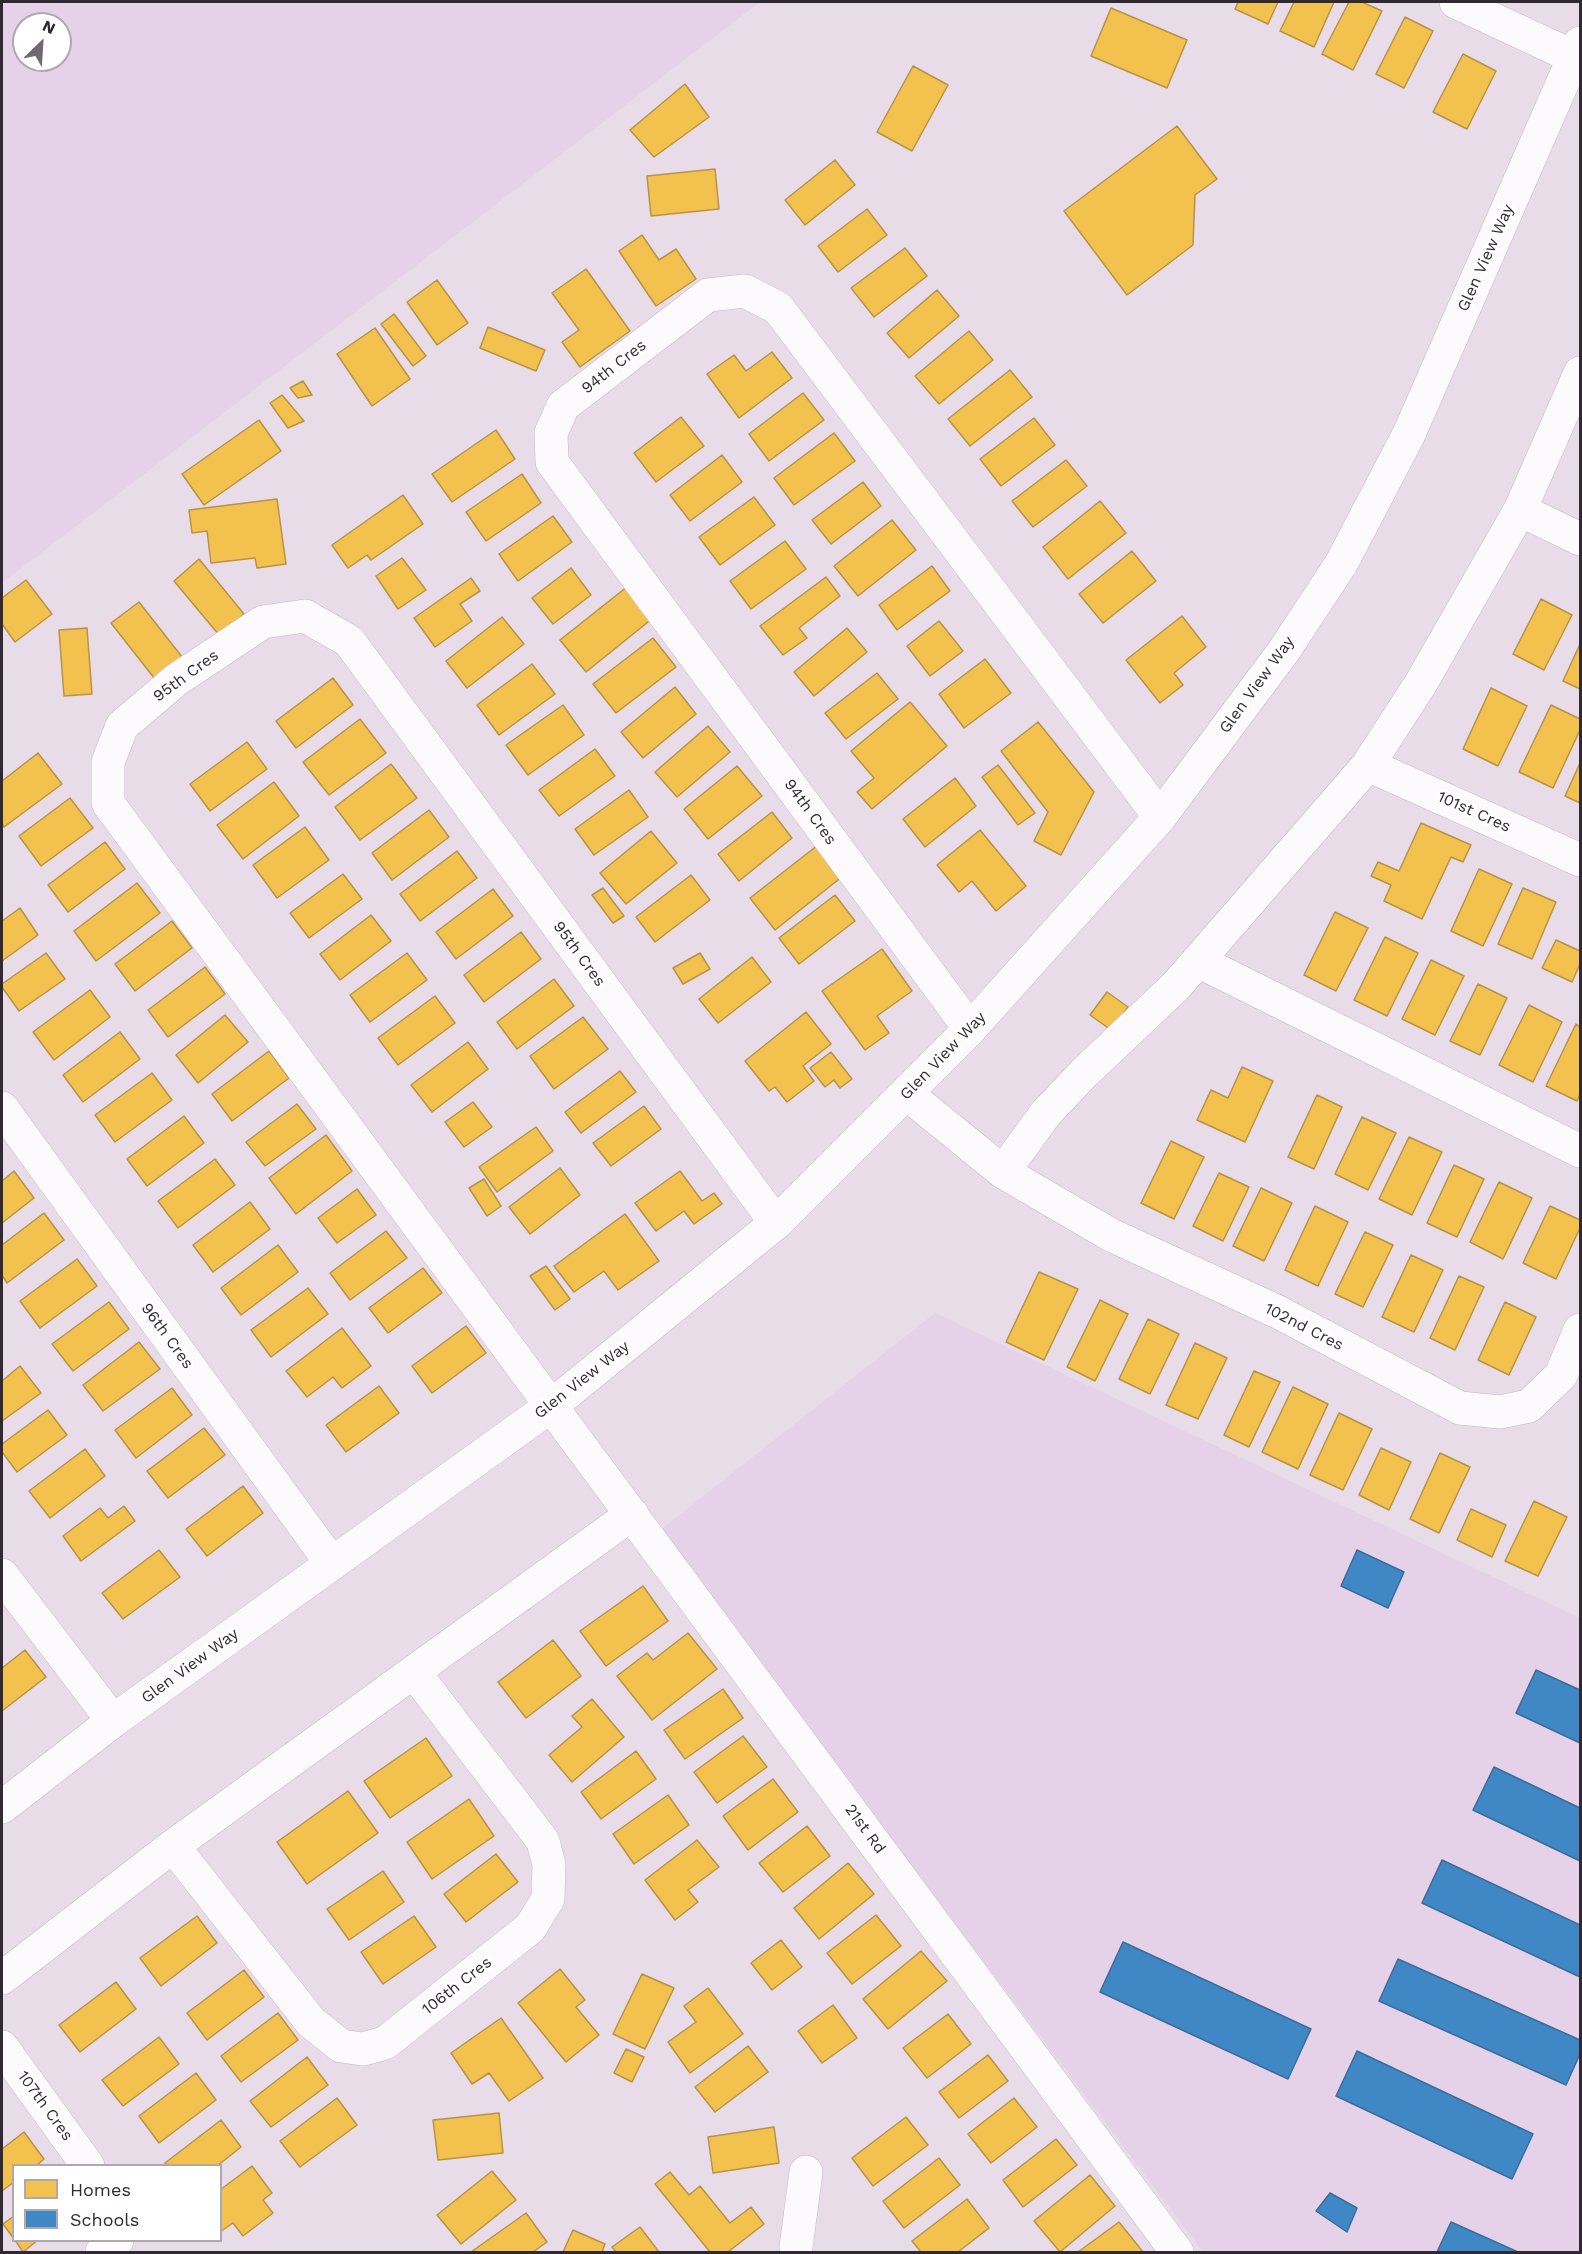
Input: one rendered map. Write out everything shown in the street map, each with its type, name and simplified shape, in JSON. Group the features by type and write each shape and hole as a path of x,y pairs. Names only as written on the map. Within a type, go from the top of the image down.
{"street":[{"path":"1456,2 1577,50"},
{"name":"Glen View Way","path":"2,1807 113,1721 550,1406 777,1223 970,1029 1160,817 1283,652 1341,564 1409,434 1577,50"},
{"name":"94th Cres","path":"970,1029 552,462 551,433 563,406 708,295 745,291 778,308 1160,817"},
{"path":"1003,1172 1046,1113 1084,1073 1176,986 1368,765 1421,683 1520,510 1581,373"},
{"path":"1520,510 1581,539"},
{"name":"95th Cres","path":"550,1406 108,803 108,762 122,726 176,680 263,622 305,616 349,641 777,1223"},
{"name":"101st Cres","path":"1368,765 1581,860"},
{"path":"1198,960 1581,1151"},
{"name":"102nd Cres","path":"907,1094 1003,1172 1111,1235 1278,1312 1460,1408 1500,1412 1529,1406 1561,1376 1581,1330"},
{"name":"96th Cres","path":"2,1108 332,1564"},
{"name":"21st Rd","path":"550,1406 1177,2253"},
{"path":"2,1978 173,1846 632,1514"},
{"path":"2,1575 113,1721"},
{"name":"106th Cres","path":"173,1846 311,2022 341,2046 363,2049 385,2043 530,1928 548,1899 549,1866 543,1841 414,1672"},
{"name":"107th Cres","path":"2,2047 87,2164"},
{"path":"801,2251 806,2172"},
{"path":"102,2253 116,2242"}],"shaded area":[{"path":"2,2 760,2 2,583"},
{"path":"935,1313 1580,1618 1580,2252 1203,2252 659,1531"}],"building: Homes":[{"path":"1238,2 1278,2 1268,24 1235,9"},
{"path":"1294,2 1334,2 1314,47 1280,31"},
{"path":"1349,2 1362,2 1382,11 1353,70 1322,54"},
{"path":"1111,8 1187,40 1167,88 1091,56"},
{"path":"1405,17 1433,31 1404,88 1376,74"},
{"path":"1463,54 1496,71 1467,129 1433,112"},
{"path":"913,66 948,85 912,151 877,132"},
{"path":"685,84 709,117 654,157 630,130"},
{"path":"1177,126 1217,179 1195,195 1193,245 1127,295 1064,211"},
{"path":"835,160 855,185 805,225 785,200"},
{"path":"715,169 719,209 651,216 647,176"},
{"path":"867,209 887,235 838,272 818,246"},
{"path":"642,235 659,260 676,249 696,279 656,306 619,251"},
{"path":"905,248 927,276 874,317 851,288"},
{"path":"586,269 630,331 580,367 562,342 579,330 552,293"},
{"path":"437,280 468,323 437,345 407,302"},
{"path":"937,290 959,316 909,358 887,333"},
{"path":"394,314 426,356 413,366 381,324"},
{"path":"488,327 545,350 536,371 480,348"},
{"path":"375,328 410,379 372,406 337,354"},
{"path":"969,331 993,360 939,404 915,376"},
{"path":"772,352 792,378 739,418 707,374 734,355 746,371"},
{"path":"1010,370 1032,397 970,446 948,419"},
{"path":"303,381 312,395 298,398 290,388"},
{"path":"803,393 824,420 769,461 749,434"},
{"path":"282,395 304,421 288,428 270,403"},
{"path":"681,417 704,446 656,482 634,453"},
{"path":"1034,418 1055,445 1001,486 980,459"},
{"path":"259,420 281,451 204,505 182,474"},
{"path":"496,430 515,459 452,502 432,474"},
{"path":"834,433 855,461 794,505 774,478"},
{"path":"722,455 742,482 690,521 670,495"},
{"path":"1066,460 1087,486 1033,527 1012,501"},
{"path":"522,474 541,503 486,541 466,512"},
{"path":"863,482 881,506 831,544 812,520"},
{"path":"403,495 423,524 371,560 367,555 348,568 332,545"},
{"path":"754,497 775,525 720,565 699,537"},
{"path":"277,499 286,564 257,568 255,558 211,563 207,531 192,533 189,510"},
{"path":"1100,501 1126,533 1068,579 1043,547"},
{"path":"553,516 572,542 518,581 499,554"},
{"path":"892,520 916,550 858,596 834,566"},
{"path":"785,541 806,569 751,609 730,581"},
{"path":"1132,551 1156,581 1103,623 1079,594"},
{"path":"402,558 426,590 398,609 376,576"},
{"path":"199,559 244,614 219,635 174,581"},
{"path":"932,566 950,591 897,630 879,605"},
{"path":"571,568 591,595 553,624 532,598"},
{"path":"826,577 840,596 799,628 807,638 783,655 760,626"},
{"path":"471,578 480,591 460,604 472,621 435,647 414,618"},
{"path":"26,580 52,614 15,642 2,624 2,598"},
{"path":"628,586 653,618 586,672 560,640"},
{"path":"1541,599 1572,615 1544,670 1513,654"},
{"path":"139,602 186,662 158,683 111,623"},
{"path":"1182,616 1206,647 1174,673 1183,685 1160,703 1126,660"},
{"path":"502,617 524,644 467,688 446,661"},
{"path":"939,621 963,651 930,676 907,646"},
{"path":"87,628 92,694 64,696 59,630"},
{"path":"847,628 867,652 814,696 794,672"},
{"path":"653,638 676,667 616,713 593,684"},
{"path":"1580,644 1580,689 1563,681"},
{"path":"985,659 1011,693 964,728 939,694"},
{"path":"532,664 555,694 499,735 477,705"},
{"path":"877,673 898,699 846,739 825,713"},
{"path":"333,678 353,705 296,748 276,721"},
{"path":"675,687 696,714 643,758 621,732"},
{"path":"1491,688 1527,706 1498,766 1463,749"},
{"path":"910,702 947,746 872,809 857,792 874,778 851,751"},
{"path":"563,705 584,735 528,775 506,745"},
{"path":"1551,705 1580,719 1580,730 1553,788 1519,772"},
{"path":"360,719 386,753 329,795 303,762"},
{"path":"1038,722 1094,792 1061,855 1034,841 1048,812 1001,751"},
{"path":"708,726 730,752 677,797 655,772"},
{"path":"247,742 267,769 210,811 190,784"},
{"path":"595,749 615,776 559,816 539,790"},
{"path":"38,753 62,784 4,827 2,824 2,781"},
{"path":"1580,763 1580,803 1565,796"},
{"path":"391,764 417,798 360,840 335,807"},
{"path":"998,765 1035,813 1018,825 982,777"},
{"path":"737,766 762,796 708,839 684,809"},
{"path":"955,778 976,806 925,847 903,819"},
{"path":"274,782 299,816 243,859 217,825"},
{"path":"629,790 648,817 594,855 575,829"},
{"path":"70,798 93,828 41,866 19,836"},
{"path":"429,810 449,837 392,880 372,853"},
{"path":"772,812 792,838 739,881 718,854"},
{"path":"1421,823 1471,845 1463,862 1451,857 1422,919 1384,901 1391,885 1371,876 1378,862 1399,871"},
{"path":"305,827 329,860 277,898 253,865"},
{"path":"980,830 1026,886 996,911 972,881 959,892 937,865"},
{"path":"651,831 677,863 626,904 600,873"},
{"path":"105,842 125,869 68,912 48,885"},
{"path":"818,845 843,876 775,930 750,898"},
{"path":"457,851 477,878 420,921 400,894"},
{"path":"1479,869 1512,884 1483,946 1451,931"},
{"path":"343,874 362,899 309,938 290,913"},
{"path":"691,875 710,900 655,942 636,917"},
{"path":"137,883 160,913 96,961 74,931"},
{"path":"603,888 624,916 613,923 592,895"},
{"path":"1523,888 1556,902 1532,959 1498,944"},
{"path":"493,889 513,916 456,959 436,932"},
{"path":"835,895 855,921 799,964 779,938"},
{"path":"20,908 38,935 2,961 2,921"},
{"path":"1335,912 1368,928 1336,991 1304,975"},
{"path":"371,915 391,941 340,980 320,954"},
{"path":"172,921 192,948 135,991 115,964"},
{"path":"521,932 541,959 484,1002 464,975"},
{"path":"1385,937 1418,953 1387,1016 1354,1000"},
{"path":"1556,940 1580,951 1580,964 1572,982 1542,968"},
{"path":"882,949 912,991 877,1016 889,1033 865,1050 822,991"},
{"path":"46,953 65,979 19,1011 2,984"},
{"path":"407,953 427,980 370,1022 350,995"},
{"path":"700,953 710,969 683,984 673,968"},
{"path":"752,957 771,982 718,1023 699,999"},
{"path":"1431,960 1464,976 1435,1035 1402,1019"},
{"path":"205,967 225,994 168,1037 148,1010"},
{"path":"554,979 574,1006 517,1049 497,1022"},
{"path":"1478,984 1507,998 1480,1055 1450,1041"},
{"path":"90,990 110,1017 54,1060 33,1032"},
{"path":"1107,992 1128,1007 1111,1030 1090,1015"},
{"path":"435,996 455,1023 398,1065 378,1038"},
{"path":"1529,1005 1562,1022 1533,1082 1499,1065"},
{"path":"806,1012 831,1044 803,1066 814,1081 787,1102 775,1087 769,1091 745,1061"},
{"path":"225,1015 248,1042 198,1083 176,1055"},
{"path":"583,1017 608,1049 554,1089 530,1056"},
{"path":"1576,1024 1580,1027 1580,1094 1577,1101 1546,1086"},
{"path":"120,1032 140,1059 83,1102 63,1075"},
{"path":"468,1042 488,1069 432,1112 411,1085"},
{"path":"269,1051 289,1078 232,1121 212,1094"},
{"path":"831,1052 852,1079 840,1088 834,1080 825,1087 810,1068"},
{"path":"1242,1067 1273,1081 1245,1142 1197,1120 1211,1090 1228,1098"},
{"path":"620,1071 636,1092 581,1133 565,1112"},
{"path":"152,1073 172,1100 115,1142 95,1115"},
{"path":"1317,1095 1342,1107 1314,1169 1288,1157"},
{"path":"473,1102 492,1127 464,1147 445,1122"},
{"path":"297,1104 316,1129 265,1166 246,1142"},
{"path":"644,1106 661,1129 611,1166 593,1143"},
{"path":"184,1116 204,1143 147,1186 127,1159"},
{"path":"1362,1117 1396,1133 1368,1190 1335,1174"},
{"path":"536,1127 553,1151 497,1192 479,1167"},
{"path":"326,1135 352,1171 296,1214 269,1178"},
{"path":"1409,1137 1442,1152 1412,1215 1379,1199"},
{"path":"1171,1141 1204,1157 1174,1219 1141,1203"},
{"path":"215,1159 235,1185 178,1228 158,1201"},
{"path":"1454,1165 1484,1179 1457,1237 1427,1223"},
{"path":"560,1168 580,1195 530,1234 509,1207"},
{"path":"14,1171 34,1198 2,1223 2,1181"},
{"path":"680,1171 702,1201 714,1193 722,1204 694,1224 684,1211 656,1231 635,1203"},
{"path":"1219,1173 1249,1187 1223,1241 1193,1226"},
{"path":"484,1179 501,1206 487,1216 469,1188"},
{"path":"1499,1182 1532,1198 1503,1259 1470,1242"},
{"path":"1261,1188 1292,1203 1264,1261 1233,1246"},
{"path":"357,1189 376,1215 337,1243 318,1218"},
{"path":"250,1202 270,1229 213,1272 193,1245"},
{"path":"1315,1206 1348,1222 1318,1286 1285,1270"},
{"path":"1550,1206 1580,1220 1580,1228 1556,1279 1523,1263"},
{"path":"44,1213 64,1240 7,1283 2,1275 2,1245"},
{"path":"625,1214 659,1261 618,1290 604,1271 574,1292 554,1266"},
{"path":"386,1231 407,1258 350,1300 330,1273"},
{"path":"1365,1232 1393,1245 1363,1307 1335,1294"},
{"path":"278,1245 298,1272 241,1315 221,1288"},
{"path":"1411,1255 1443,1270 1414,1332 1382,1317"},
{"path":"77,1259 97,1286 40,1328 20,1301"},
{"path":"546,1266 570,1299 555,1310 530,1276"},
{"path":"423,1268 442,1293 388,1333 369,1308"},
{"path":"1039,1272 1078,1289 1044,1360 1006,1342"},
{"path":"1459,1276 1484,1287 1455,1350 1430,1338"},
{"path":"308,1288 328,1314 271,1357 251,1330"},
{"path":"1100,1300 1128,1314 1095,1381 1067,1367"},
{"path":"109,1302 129,1329 73,1371 52,1344"},
{"path":"1505,1302 1536,1317 1509,1375 1478,1360"},
{"path":"1148,1319 1179,1334 1150,1394 1119,1379"},
{"path":"466,1326 486,1353 432,1393 412,1366"},
{"path":"342,1328 371,1366 342,1388 333,1377 307,1397 286,1371"},
{"path":"139,1342 160,1369 103,1411 83,1385"},
{"path":"1195,1343 1227,1358 1198,1419 1166,1405"},
{"path":"20,1366 41,1393 2,1421 2,1381"},
{"path":"1254,1371 1280,1382 1249,1447 1224,1435"},
{"path":"379,1386 399,1413 346,1452 326,1425"},
{"path":"1293,1387 1328,1404 1298,1469 1262,1452"},
{"path":"172,1388 192,1415 136,1458 115,1430"},
{"path":"48,1410 67,1435 17,1472 2,1452 2,1444"},
{"path":"1339,1413 1372,1429 1343,1490 1310,1475"},
{"path":"204,1428 225,1455 168,1498 147,1471"},
{"path":"1381,1448 1411,1462 1389,1510 1359,1495"},
{"path":"85,1449 105,1476 50,1518 29,1491"},
{"path":"1440,1453 1470,1467 1439,1533 1410,1519"},
{"path":"243,1486 263,1513 207,1556 186,1529"},
{"path":"1534,1501 1567,1517 1538,1576 1505,1561"},
{"path":"124,1506 135,1521 81,1561 63,1536 100,1508 108,1518"},
{"path":"1471,1509 1506,1525 1492,1557 1457,1540"},
{"path":"159,1550 180,1577 123,1619 102,1593"},
{"path":"643,1586 668,1621 606,1666 580,1631"},
{"path":"688,1633 717,1669 652,1720 617,1676 647,1653 653,1660"},
{"path":"553,1640 581,1676 526,1718 498,1682"},
{"path":"25,1650 46,1677 2,1711 2,1668"},
{"path":"723,1689 743,1718 685,1759 664,1730"},
{"path":"592,1699 624,1737 572,1782 549,1755 582,1727 572,1716"},
{"path":"743,1736 767,1767 717,1803 694,1772"},
{"path":"426,1738 452,1776 390,1818 364,1781"},
{"path":"636,1751 656,1779 601,1819 581,1792"},
{"path":"773,1779 798,1812 748,1850 723,1816"},
{"path":"348,1791 378,1833 307,1884 277,1842"},
{"path":"668,1795 689,1825 634,1864 613,1834"},
{"path":"469,1799 494,1836 432,1879 407,1842"},
{"path":"807,1826 830,1856 783,1892 759,1863"},
{"path":"697,1840 719,1867 688,1890 698,1902 675,1920 645,1880"},
{"path":"496,1854 518,1882 466,1922 444,1894"},
{"path":"848,1863 874,1894 819,1939 794,1908"},
{"path":"383,1871 404,1902 349,1940 327,1909"},
{"path":"876,1915 901,1946 852,1984 827,1953"},
{"path":"197,1916 217,1943 161,1986 140,1958"},
{"path":"414,1916 436,1947 383,1984 361,1952"},
{"path":"781,1940 802,1967 772,1990 751,1963"},
{"path":"921,1951 947,1981 888,2029 863,1999"},
{"path":"560,1969 585,2000 576,2007 599,2035 566,2062 518,2003"},
{"path":"244,1970 264,1997 207,2040 187,2013"},
{"path":"642,1974 674,1988 645,2049 613,2034"},
{"path":"116,1982 136,2009 80,2052 59,2025"},
{"path":"708,1988 743,2034 690,2073 668,2042 696,2022 684,2006"},
{"path":"833,2005 857,2038 822,2063 798,2031"},
{"path":"278,2013 298,2040 241,2082 221,2056"},
{"path":"948,2014 971,2044 927,2078 903,2048"},
{"path":"501,2018 543,2078 509,2101 489,2073 472,2084 451,2053"},
{"path":"159,2037 179,2064 123,2106 102,2080"},
{"path":"748,2046 768,2072 715,2112 695,2087"},
{"path":"626,2049 644,2057 632,2082 614,2073"},
{"path":"988,2055 1008,2081 959,2118 939,2092"},
{"path":"307,2057 328,2085 271,2127 250,2101"},
{"path":"196,2073 216,2100 159,2143 139,2116"},
{"path":"337,2098 357,2125 300,2167 280,2141"},
{"path":"1014,2098 1037,2127 991,2163 968,2134"},
{"path":"499,2113 503,2153 438,2160 433,2120"},
{"path":"906,2117 928,2145 873,2186 852,2158"},
{"path":"221,2120 241,2147 220,2164 165,2163"},
{"path":"774,2127 779,2163 713,2173 708,2137"},
{"path":"24,2132 44,2159 38,2164 12,2164 12,2184 2,2191 2,2149"},
{"path":"1056,2139 1077,2165 1023,2207 1003,2180"},
{"path":"939,2158 960,2185 904,2228 883,2201"},
{"path":"252,2166 272,2193 263,2200 273,2213 243,2236 233,2223 222,2231 222,2188"},
{"path":"492,2171 516,2200 461,2244 437,2215"},
{"path":"670,2172 689,2195 700,2186 730,2223 751,2207 764,2224 728,2252 710,2252 655,2184"},
{"path":"1090,2175 1115,2206 1060,2252 1034,2221"},
{"path":"967,2199 989,2228 958,2252 921,2252 912,2241"},
{"path":"526,2213 547,2242 533,2252 471,2252"},
{"path":"12,2217 12,2236 3,2224"},
{"path":"1119,2222 1143,2252 1078,2252"},
{"path":"640,2227 659,2252 616,2252 612,2247"},
{"path":"573,2230 605,2244 602,2252 563,2252"},
{"path":"16,2242 36,2242 23,2252"}],"building: Schools":[{"path":"1357,1550 1404,1572 1388,1608 1341,1586"},
{"path":"1536,1670 1580,1690 1580,1743 1516,1713"},
{"path":"1494,1767 1580,1808 1580,1861 1473,1810"},
{"path":"1442,1860 1580,1925 1580,1977 1422,1903"},
{"path":"1123,1942 1311,2029 1288,2079 1100,1992"},
{"path":"1398,1959 1580,2040 1580,2054 1566,2085 1379,2001"},
{"path":"1357,2051 1533,2134 1512,2179 1336,2096"},
{"path":"1330,2193 1357,2208 1347,2232 1316,2211"},
{"path":"1451,2222 1518,2252 1437,2252"}]}
